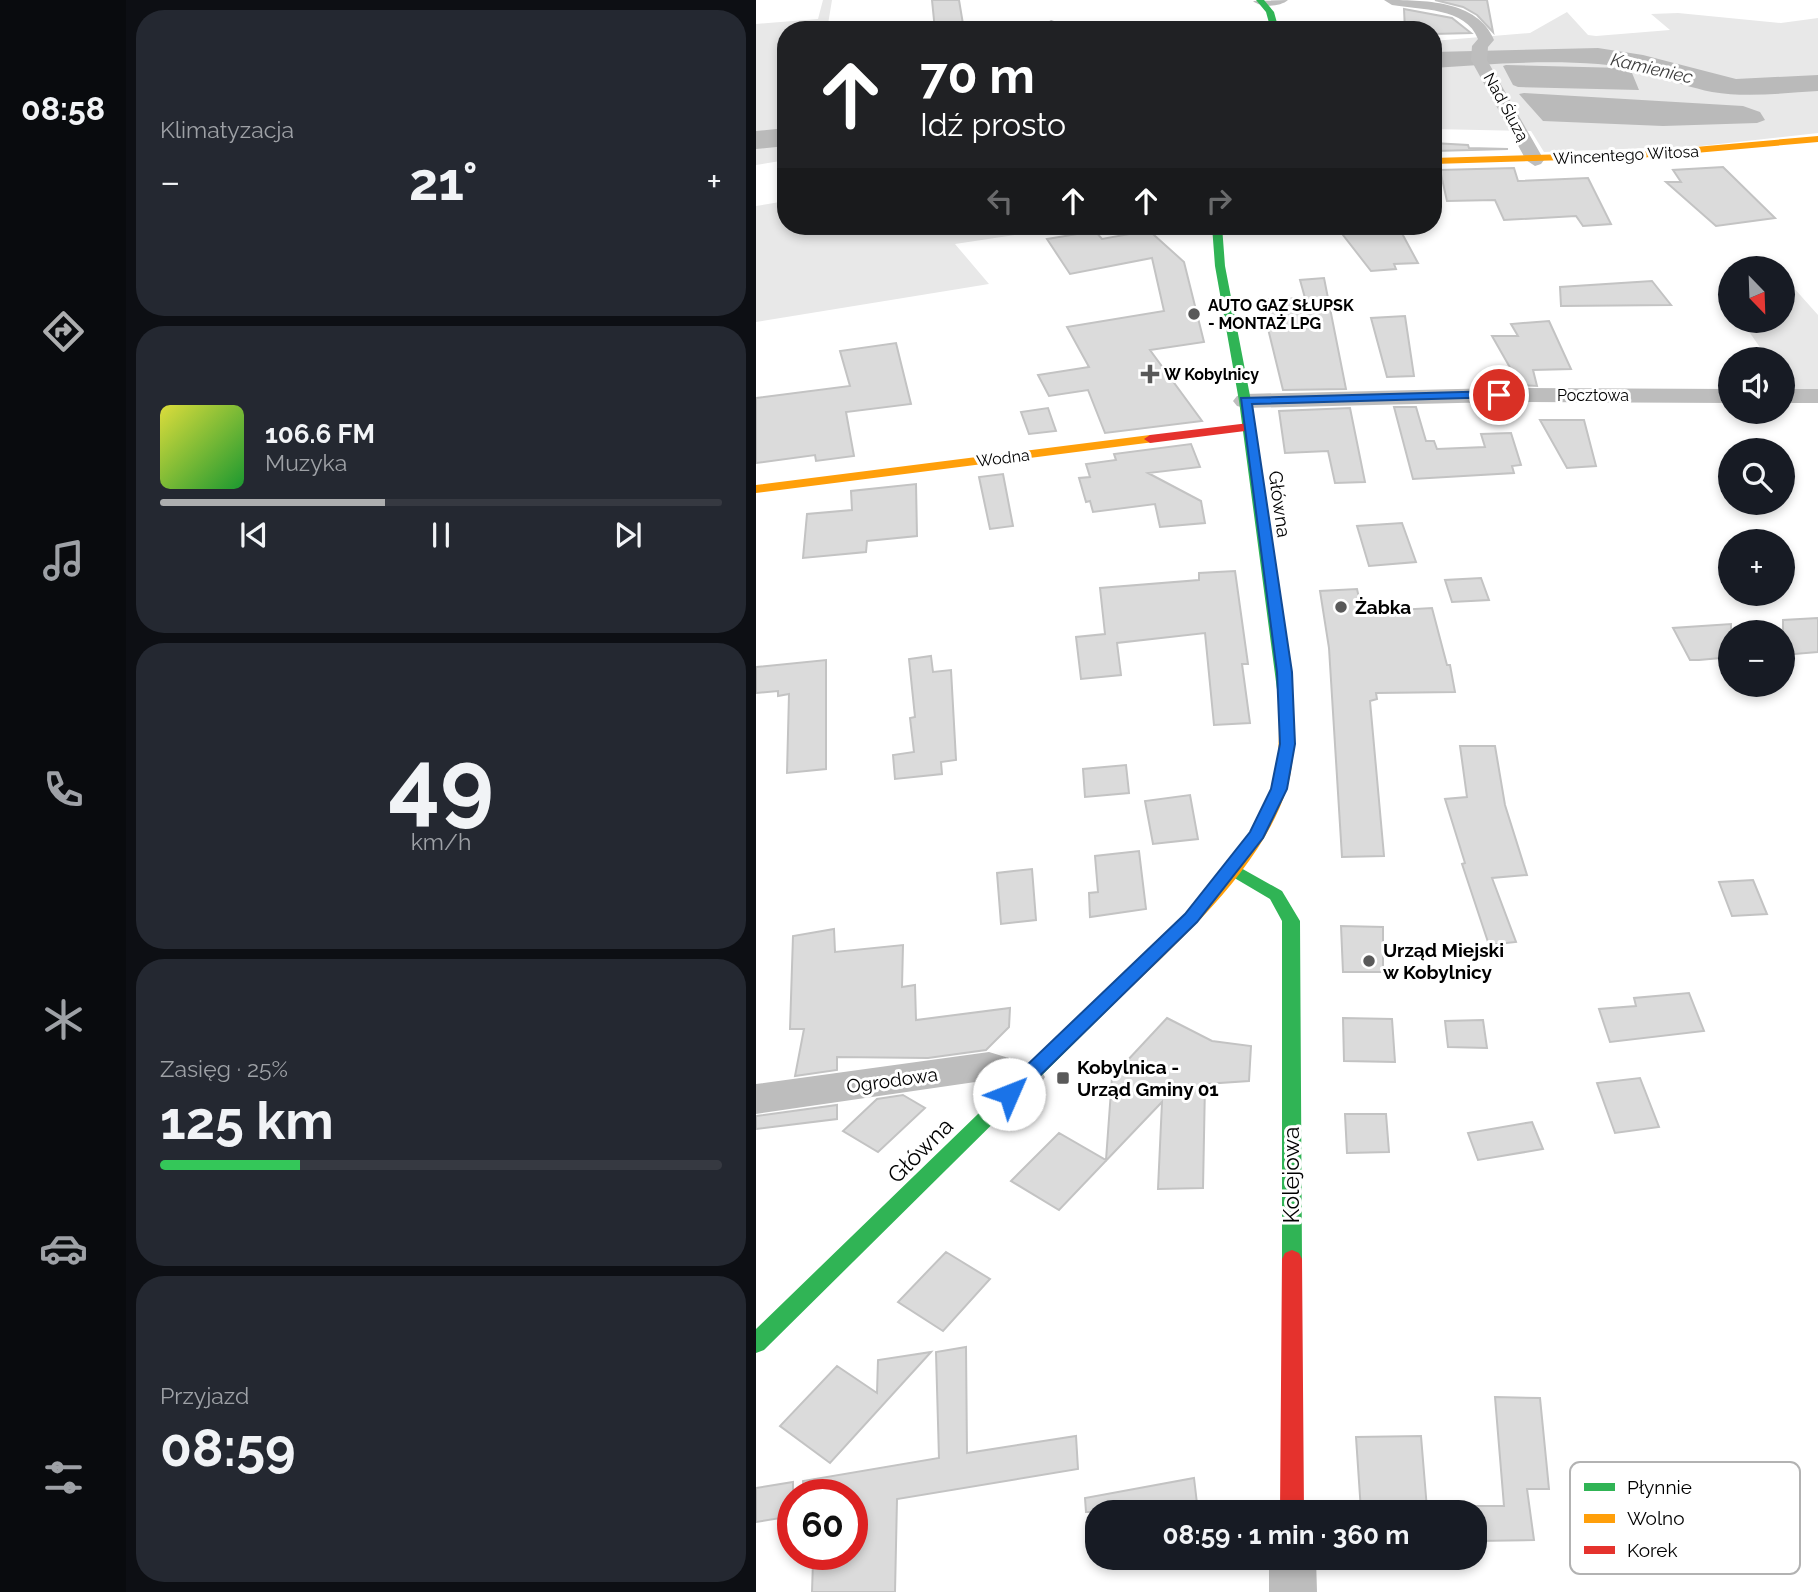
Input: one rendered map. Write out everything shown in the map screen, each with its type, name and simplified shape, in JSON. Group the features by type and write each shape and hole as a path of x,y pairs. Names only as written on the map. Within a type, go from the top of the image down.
{"main road":[{"path":"1260,1 1270,12 1272,21"},
{"name":"Wincentego Witosa","path":"1442,161 1651,155 1818,139"},
{"name":"Główna","path":"756,1343 1191,918 1258,834 1279,789 1287,744 1284,672 1245,401 1220,266 1218,235"},
{"name":"Wodna","path":"756,489 1249,427"},
{"name":"Kolejowa","path":"1232,869 1278,894 1289,910 1291,920 1292,1500"}],"street":[{"path":"1260,1 1280,0"},
{"name":"Nad Śluzą","path":"1392,0 1460,13 1478,23 1486,40 1480,47 1479,60 1535,160"},
{"name":"Pocztowa","path":"1245,401 1499,395 1718,396"},
{"path":"1795,396 1818,396"},
{"name":"Ogrodowa","path":"756,1099 989,1066 1026,1077"},
{"path":"1293,1570 1293,1592"}],"shaded area":[{"path":"823,0 832,0 828,21 793,21 818,19"},
{"path":"1567,12 1588,35 1596,36 1670,30 1651,14 1678,13 1781,23 1818,18 1818,133 1701,146 1544,152 1531,131 1442,129 1442,40 1530,33"},
{"path":"777,22 777,162 756,165 756,24"},
{"path":"1503,66 1623,68 1632,73 1639,90 1518,87 1513,85"},
{"path":"1519,94 1743,106 1760,112 1765,120 1757,123 1663,126 1543,121"},
{"path":"777,202 777,235 1015,235 955,244 989,284 756,322 756,206"},
{"path":"1796,290 1818,315 1818,390 1795,390 1795,347 1760,347 1750,333 1796,332"}],"building":[{"path":"932,0 959,0 962,21 934,21"},
{"path":"1435,0 1487,0 1493,32 1477,15 1463,7"},
{"path":"1404,9 1452,18 1471,33 1442,34 1442,21 1405,21"},
{"path":"1442,144 1468,145 1469,148 1508,149 1442,151"},
{"path":"1723,167 1775,218 1716,226 1666,182 1681,182 1673,170"},
{"path":"1514,168 1518,181 1588,178 1611,224 1583,226 1576,216 1504,220 1495,200 1447,201 1442,170"},
{"path":"1071,235 1098,235 1102,239 1124,235 1154,235 1184,262 1204,342 1150,350 1202,421 1105,433 1088,390 1049,396 1038,375 1089,367 1067,327 1164,311 1152,258 1070,274 1047,239"},
{"path":"1343,235 1403,235 1418,263 1394,264 1396,269 1371,271"},
{"path":"1324,278 1346,389 1283,390 1261,300 1305,298 1300,280"},
{"path":"1652,281 1671,305 1561,306 1560,287"},
{"path":"1405,316 1414,376 1387,377 1371,318"},
{"path":"1549,321 1571,369 1533,370 1537,386 1520,385 1492,336 1518,336 1511,324"},
{"path":"896,343 911,404 846,412 854,456 816,461 815,455 756,463 756,398 850,386 840,351"},
{"path":"1394,407 1416,407 1426,441 1434,441 1437,449 1485,447 1481,434 1511,433 1521,465 1512,466 1514,473 1413,479"},
{"path":"1048,408 1056,431 1029,434 1021,412"},
{"path":"1350,408 1365,482 1335,483 1328,451 1285,453 1279,411"},
{"path":"1540,420 1584,420 1596,466 1567,468"},
{"path":"1191,444 1200,467 1148,473 1201,501 1205,523 1160,527 1155,504 1093,512 1090,501 1086,502 1079,478 1090,477 1086,464 1116,460 1114,454"},
{"path":"1003,474 1013,526 990,529 979,477"},
{"path":"916,484 917,536 867,541 866,552 803,558 807,514 852,510 851,491"},
{"path":"1402,523 1416,562 1369,566 1357,526"},
{"path":"1235,571 1248,664 1242,664 1250,723 1214,725 1205,633 1117,643 1121,675 1081,679 1076,637 1105,634 1100,588 1199,580 1199,573"},
{"path":"1481,578 1489,600 1452,602 1445,580"},
{"path":"1357,589 1362,612 1432,608 1447,665 1450,665 1455,692 1376,693 1377,699 1370,701 1384,856 1342,857 1329,648 1320,591"},
{"path":"1818,618 1818,652 1795,654 1795,620 1783,620"},
{"path":"1718,625 1718,658 1690,660 1673,628"},
{"path":"931,656 933,672 951,670 956,760 941,762 942,774 895,779 893,755 914,752 910,718 915,717 909,659"},
{"path":"826,660 826,769 787,773 789,694 778,696 778,691 756,693 756,667"},
{"path":"1460,746 1495,746 1505,805 1527,875 1492,878 1516,942 1489,945 1462,864 1465,863 1445,799 1467,797"},
{"path":"1126,765 1129,793 1085,797 1083,769"},
{"path":"1190,795 1198,839 1153,844 1145,801"},
{"path":"1139,851 1146,909 1090,917 1089,893 1098,892 1095,856"},
{"path":"1032,869 1036,920 1001,924 997,873"},
{"path":"1753,880 1767,914 1732,916 1719,882"},
{"path":"1341,926 1383,927 1383,972 1343,972"},
{"path":"834,929 835,952 903,945 902,987 915,985 916,1020 1010,1008 1009,1027 986,1050 928,1058 837,1057 837,1070 795,1076 804,1029 790,1029 793,936"},
{"path":"1689,993 1704,1031 1610,1042 1599,1009 1636,1006 1634,998"},
{"path":"1167,1018 1212,1041 1251,1046 1249,1081 1205,1084 1203,1188 1158,1189 1162,1102 1059,1210 1011,1181 1059,1133 1106,1160 1112,1077"},
{"path":"1343,1018 1392,1019 1395,1062 1344,1061"},
{"path":"1483,1020 1487,1048 1448,1047 1445,1021"},
{"path":"1640,1078 1659,1127 1615,1133 1597,1083"},
{"path":"903,1095 925,1108 878,1152 843,1131 877,1099"},
{"path":"837,1105 837,1119 756,1129 756,1116"},
{"path":"1345,1114 1386,1114 1389,1152 1347,1153"},
{"path":"1532,1122 1543,1149 1478,1160 1468,1133"},
{"path":"946,1252 990,1279 943,1331 898,1302"},
{"path":"966,1347 967,1453 1076,1436 1078,1469 897,1499 895,1592 812,1592 813,1570 868,1570 868,1479 815,1479 939,1458 936,1352"},
{"path":"931,1352 830,1463 780,1426 837,1366 877,1393 878,1360"},
{"path":"1495,1397 1540,1398 1549,1489 1527,1489 1534,1540 1487,1541 1487,1506 1504,1506"},
{"path":"1421,1436 1426,1500 1360,1500 1356,1437"},
{"path":"1194,1478 1197,1500 1085,1500"},
{"path":"777,1485 777,1519 756,1522 756,1488"}],"waterway":[{"name":"Kamieniec","path":"1486,57 1598,56 1643,63 1710,83 1736,87 1818,83"},
{"name":"Kamieniec","path":"1442,59 1472,57"},
{"name":"Kamieniec","path":"756,140 777,138"}],"traffic: fast":[{"path":"1260,0 1270,12 1272,21"},
{"path":"1218,235 1220,266 1245,401 1285,697"},
{"path":"1232,869 1276,895 1291,921 1292,1259"},
{"path":"756,1343 1112,995"}],"traffic: slow":[{"path":"1442,161 1639,155 1818,139"},
{"path":"756,489 1150,439"},
{"path":"1112,995 1208,899 1232,871 1269,815 1284,765 1285,697"}],"traffic: jam":[{"path":"1150,439 1249,427"},
{"path":"1292,1259 1292,1500"}],"place":[{"name":"AUTO GAZ SŁUPSK - MONTAŻ LPG","path":"1194,314"},
{"name":"W Kobylnicy","path":"1150,374"},
{"name":"Żabka","path":"1341,607"},
{"name":"Urząd Miejski w Kobylnicy","path":"1369,961"},
{"name":"Kobylnica - Urząd Gminy 01","path":"1063,1078"}],"route":[{"path":"1009,1094 1191,918 1258,834 1279,789 1287,744 1284,672 1245,401 1499,395"}]}
